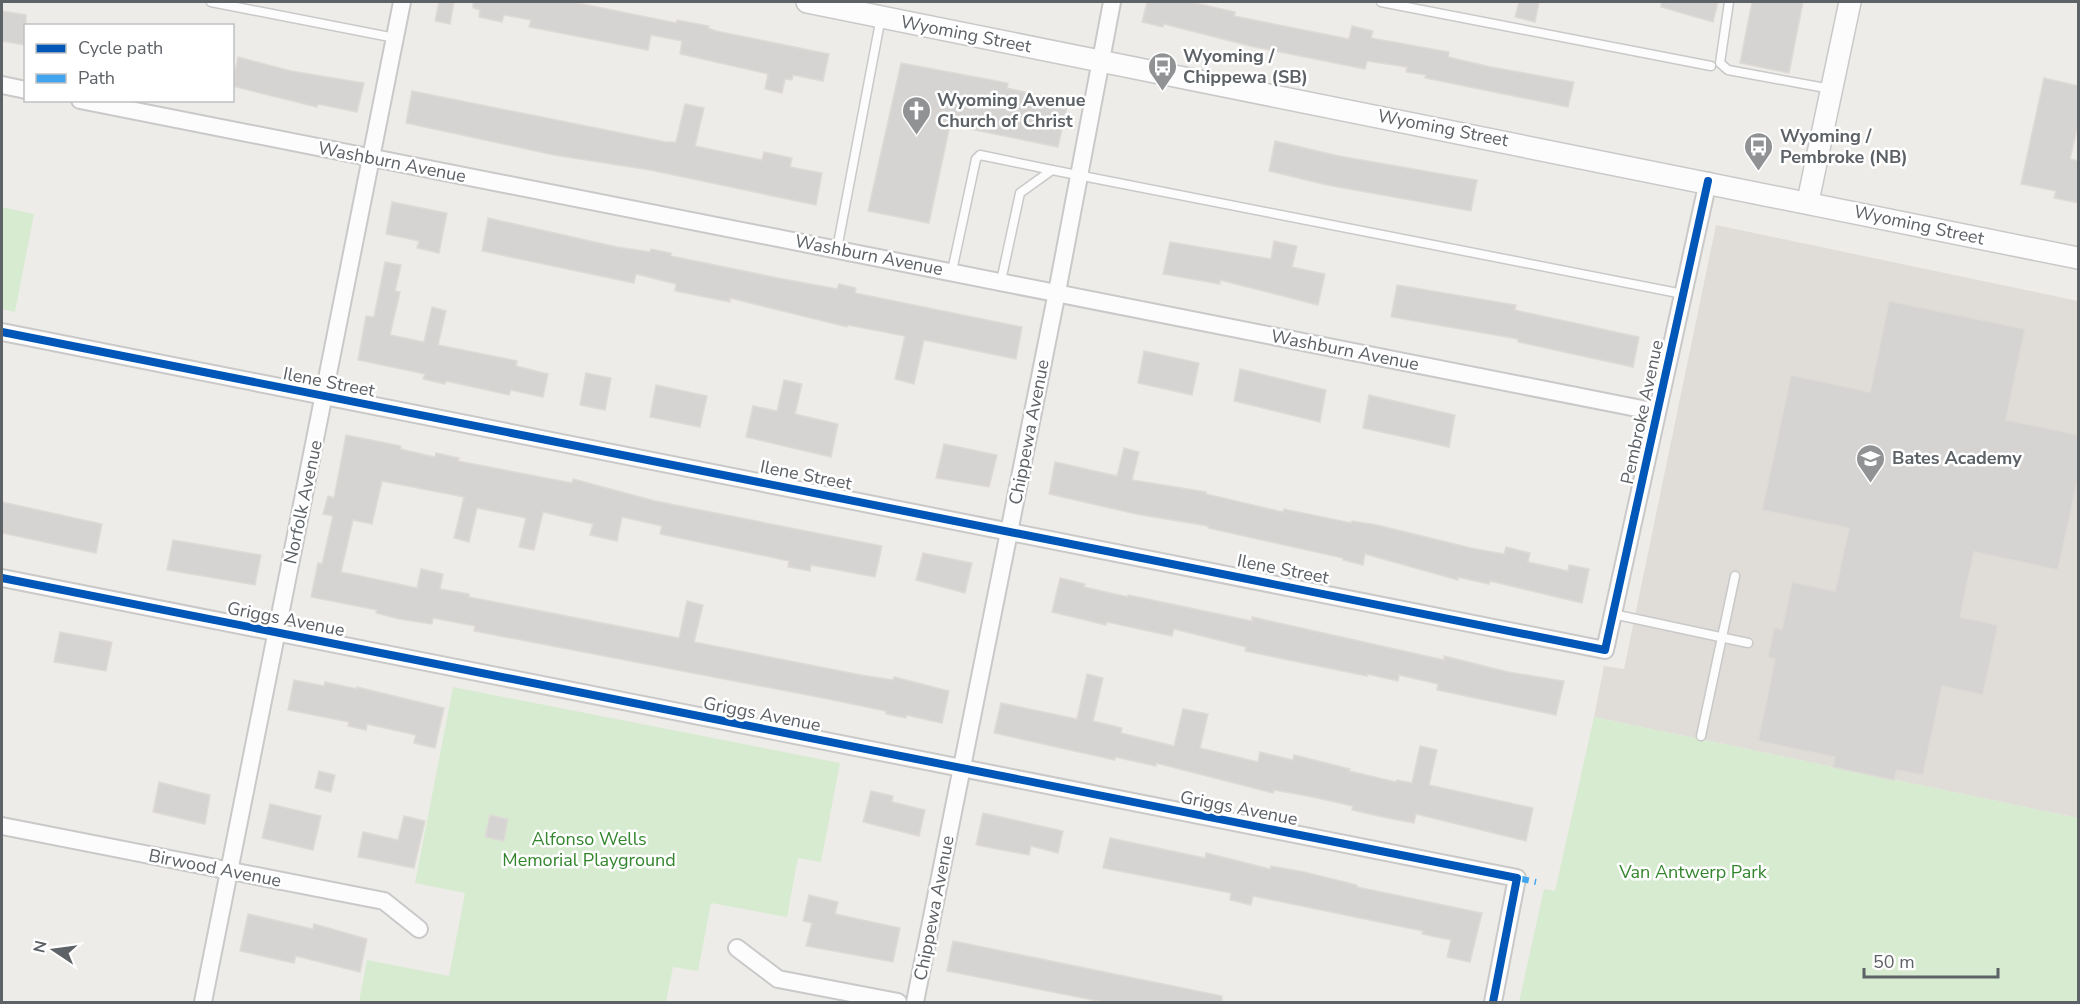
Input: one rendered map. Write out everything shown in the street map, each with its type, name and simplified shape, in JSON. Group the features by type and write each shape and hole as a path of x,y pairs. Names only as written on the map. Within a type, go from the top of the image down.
{"street":[{"name":"Norfolk Avenue","path":"203,1002 275,632 326,396 370,158 402,2"},
{"name":"Wyoming Street","path":"807,2 1808,201 2079,258"},
{"name":"Chippewa Avenue","path":"915,1002 1057,292 1112,2"},
{"path":"1808,201 1850,2"},
{"path":"2,85 24,90"},
{"name":"Washburn Avenue","path":"90,102 1657,412"},
{"name":"Pembroke Avenue","path":"1605,650 1708,181"},
{"name":"Ilene Street","path":"2,332 1605,650"},
{"name":"Griggs Avenue","path":"2,578 1518,878 1493,1002"},
{"name":"Birwood Avenue","path":"2,826 384,901 419,929"},
{"path":"738,948 778,979 898,1002"}],"lane":[{"path":"211,2 395,38"},
{"path":"1381,2 1711,66"},
{"path":"1729,2 1720,63 1728,70 1832,89"},
{"path":"837,249 882,16"},
{"path":"952,271 976,159 980,155 1683,294"},
{"path":"1001,281 1020,193 1052,170"},
{"path":"1701,736 1734,576"},
{"path":"1613,614 1748,643"}],"shaded area":[{"name":"Bates Academy","path":"1716,225 2078,301 2078,818 1594,717 1604,666 1624,669"}],"green space":[{"path":"2,207 34,214 15,312 2,309"},
{"name":"Alfonso Wells Memorial Playground","path":"453,687 840,763 821,862 798,858 787,917 711,903 698,971 673,967 666,1002 359,1002 367,960 449,976 465,893 415,883"},
{"name":"Van Antwerp Park","path":"1594,717 2078,818 2078,1002 1519,1002 1544,889 1555,891"}],"building":[{"path":"439,2 454,2 450,24 435,21"},
{"path":"473,2 573,2 676,23 677,20 709,26 708,28 716,31 829,54 823,81 793,75 792,80 785,79 782,93 765,89 768,74 680,54 682,41 651,35 648,50 529,27 531,20 504,15 502,22 479,17 480,10 473,8"},
{"path":"1147,2 1191,2 1235,12 1234,16 1349,39 1352,26 1373,31 1371,38 1449,52 1448,57 1491,67 1574,82 1568,107 1425,78 1426,75 1406,72 1407,67 1367,61 1365,69 1250,46 1164,24 1163,27 1142,22"},
{"path":"1519,2 1539,2 1535,22 1515,17"},
{"path":"1661,2 1718,2 1713,22 1661,7"},
{"path":"1752,2 1803,2 1789,73 1740,63"},
{"path":"2,11 26,15 24,45 2,41"},
{"path":"238,57 291,71 364,83 357,112 318,104 317,107 234,86"},
{"name":"Wyoming Avenue Church of Christ","path":"901,63 1008,83 1007,88 1068,102 1058,147 950,125 929,223 868,211"},
{"path":"2044,78 2079,86 2079,121 2070,159 2079,161 2079,203 2054,198 2056,191 2021,184"},
{"path":"412,91 666,142 676,142 685,104 704,108 695,146 762,160 764,152 792,158 790,167 822,173 816,205 650,170 554,155 406,123"},
{"path":"1275,141 1339,156 1477,180 1471,211 1327,185 1269,171"},
{"path":"392,202 447,213 439,253 417,248 419,241 386,234"},
{"path":"488,218 617,247 671,253 671,256 778,278 837,289 839,284 856,288 855,293 1022,327 1016,359 924,340 914,384 895,379 905,336 848,325 847,327 730,298 730,302 675,291 676,284 636,274 634,283 482,251"},
{"path":"1274,241 1297,246 1292,267 1325,274 1318,305 1220,280 1220,284 1163,274 1170,242 1271,259"},
{"path":"385,262 401,265 395,291 400,292 390,335 424,342 432,307 446,311 438,345 517,361 516,366 548,374 543,397 511,390 509,395 446,381 445,384 423,379 425,374 358,360 366,316 374,317"},
{"path":"1397,285 1516,305 1515,310 1639,337 1633,367 1518,342 1518,339 1391,317"},
{"path":"1889,301 2025,329 2006,420 2079,435 2079,474 2058,570 1974,552 1960,617 1998,625 1983,695 1942,686 1923,775 1897,770 1894,780 1833,767 1835,757 1758,741 1775,659 1768,657 1774,628 1782,629 1792,582 1835,591 1849,528 1762,510 1791,375 1870,392"},
{"path":"1144,351 1199,363 1192,395 1138,383"},
{"path":"1240,369 1326,390 1320,422 1234,401"},
{"path":"586,373 611,378 605,410 580,405"},
{"path":"784,380 802,384 795,414 838,424 831,457 746,437 753,406 777,411"},
{"path":"656,385 707,396 700,427 650,417"},
{"path":"1369,395 1455,415 1449,447 1363,428"},
{"path":"346,435 401,446 400,449 435,457 436,453 459,458 458,461 572,483 573,479 655,501 882,546 875,577 811,565 810,571 788,567 789,561 660,534 662,526 622,517 617,541 590,535 593,524 543,512 534,550 519,547 526,518 477,508 469,542 454,538 464,497 382,481 372,524 353,520 341,572 417,588 421,569 443,574 440,589 469,594 469,597 679,638 687,601 703,605 694,642 861,675 893,680 894,677 949,691 942,723 906,715 906,718 886,714 886,711 823,698 474,631 475,626 433,618 432,624 399,619 376,613 377,610 311,597 318,563 322,564 333,516 323,514 328,496 334,498"},
{"path":"944,444 997,455 989,487 936,478"},
{"path":"1124,448 1139,452 1132,480 1206,492 1206,494 1283,512 1284,509 1351,523 1352,521 1377,525 1504,554 1506,547 1530,553 1528,562 1568,571 1569,565 1589,569 1582,603 1490,581 1489,584 1458,577 1458,580 1365,554 1363,565 1343,560 1343,558 1208,528 1208,526 1136,514 1049,494 1055,462 1117,476"},
{"path":"2,502 102,524 96,553 2,533"},
{"path":"173,540 261,555 255,585 167,570"},
{"path":"923,553 972,563 965,593 916,580"},
{"path":"1060,578 1085,584 1084,587 1128,597 1128,595 1252,621 1252,617 1444,660 1444,656 1508,672 1564,681 1556,715 1437,690 1438,684 1399,675 1398,681 1245,651 1246,647 1174,629 1172,636 1107,622 1106,625 1052,612"},
{"path":"60,632 112,642 106,671 54,662"},
{"path":"1087,674 1103,678 1093,721 1122,728 1121,733 1174,746 1183,709 1208,714 1200,748 1258,762 1260,752 1293,760 1294,755 1350,769 1349,771 1396,782 1397,780 1412,783 1420,746 1437,750 1429,785 1533,808 1526,841 1416,814 1414,823 1378,816 1352,810 1353,806 1274,790 1273,793 1156,763 1156,766 1115,757 1115,760 994,733 1001,703 1077,719"},
{"path":"294,680 324,686 325,682 357,689 357,687 444,708 435,748 414,743 416,735 367,724 366,730 348,726 349,722 288,710"},
{"path":"319,771 335,775 331,792 315,788"},
{"path":"159,782 210,795 205,824 153,812"},
{"path":"871,791 893,796 892,802 925,810 919,836 863,822"},
{"path":"270,804 321,816 313,850 262,838"},
{"path":"983,813 1063,831 1058,853 1031,846 1029,855 976,845"},
{"path":"490,815 508,819 504,841 485,837"},
{"path":"404,816 425,821 414,868 358,857 363,832 398,840"},
{"path":"1110,838 1205,858 1206,853 1270,869 1271,866 1304,872 1357,885 1357,887 1482,913 1470,962 1447,957 1451,940 1422,934 1423,931 1253,896 1251,905 1230,900 1231,893 1103,868"},
{"path":"809,895 838,902 835,914 900,928 893,962 806,946 812,923 803,921"},
{"path":"248,914 313,929 314,924 367,939 360,972 296,956 294,963 240,951"},
{"path":"953,941 1222,996 1222,1002 1103,1002 947,971"}],"marked path":[{"path":"1517,878 1536,882"}],"cycle path":[{"path":"2,332 1605,650 1708,181"},
{"path":"2,578 1517,878 1493,1002"}],"place":[{"name":"Wyoming / Chippewa (SB)","path":"1162,92"},
{"name":"Wyoming Avenue Church of Christ","path":"916,136"},
{"name":"Wyoming / Pembroke (NB)","path":"1759,172"},
{"name":"Bates Academy","path":"1871,484"}]}
